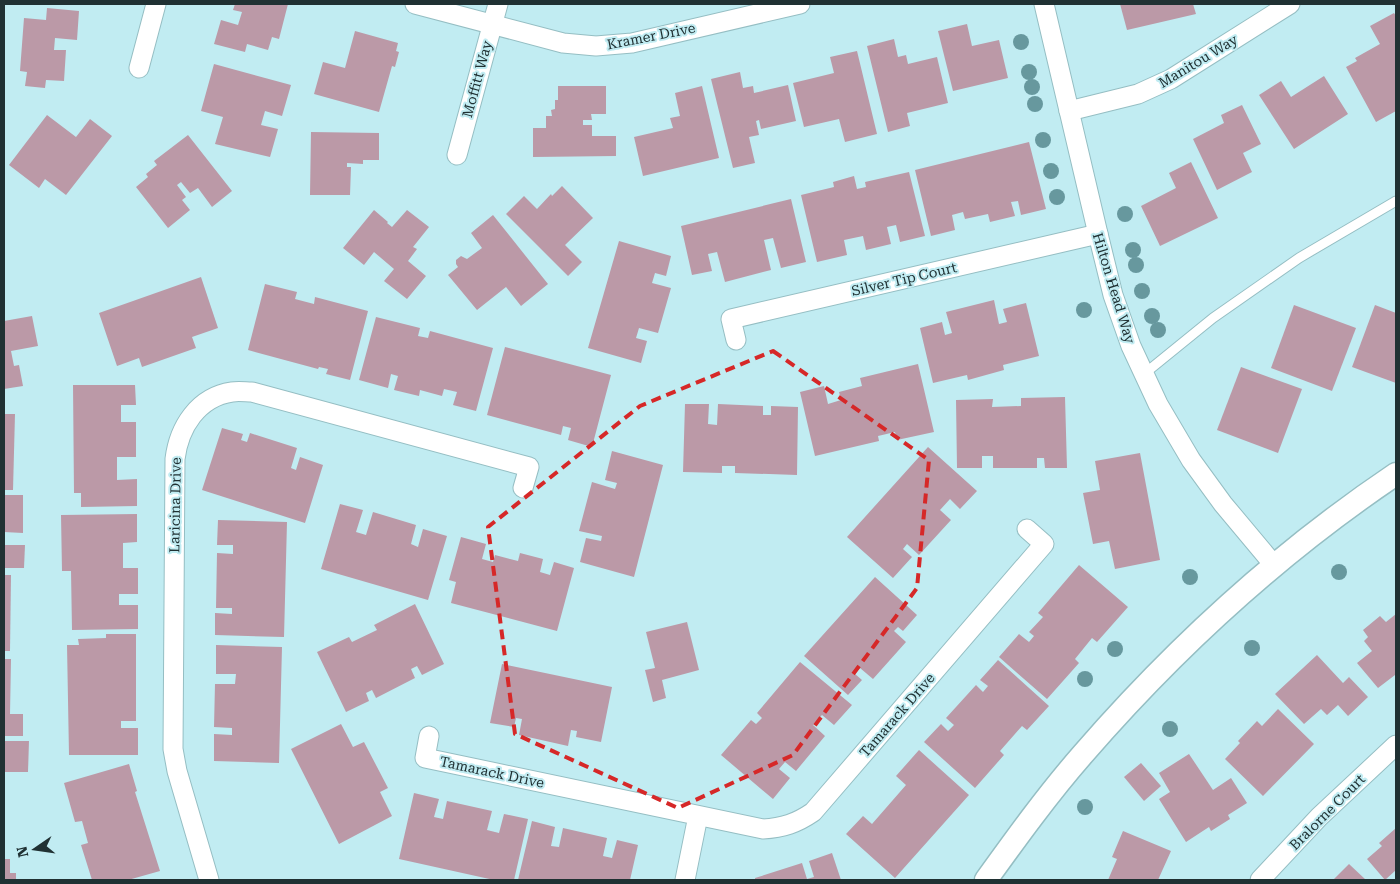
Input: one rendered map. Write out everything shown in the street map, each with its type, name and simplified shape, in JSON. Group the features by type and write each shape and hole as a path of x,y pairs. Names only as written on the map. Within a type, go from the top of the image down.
{"street":[{"path":"139,68 156,4"},
{"name":"Kramer Drive","path":"415,4 563,43 596,46 632,42 800,4"},
{"name":"Moffitt Way","path":"457,154 498,4"},
{"name":"Hilton Head Way","path":"1044,4 1113,295 1131,346 1158,404 1191,460 1223,504 1274,565"},
{"name":"Manitou Way","path":"1069,110 1138,94 1171,79 1271,9 1290,4"},
{"name":"Silver Tip Court","path":"736,340 731,319 1098,234"},
{"name":"Laricina Drive","path":"209,880 177,771 173,749 175,459 177,443 185,424 198,408 213,398 232,392 252,392 529,467 523,488"},
{"path":"986,880 1030,819 1076,762 1138,693 1197,634 1274,565 1369,492 1396,474"},
{"name":"Tamarack Drive","path":"430,736 425,758 763,829 780,828 798,823 813,812 1044,544 1027,529"},
{"name":"Bralorne Court","path":"1260,880 1319,817 1396,745"},
{"path":"684,880 698,816"}],"lane":[{"path":"1144,374 1213,318 1299,258 1396,200"}],"highlighted area":[{"path":"773,351 929,460 917,588 793,755 678,808 515,734 488,527 640,406"}],"building":[{"path":"235,4 288,4 279,39 272,37 268,50 247,44 245,52 214,44 221,20 238,25 242,12 233,10"},
{"path":"1120,4 1193,4 1196,14 1127,30"},
{"path":"47,8 79,11 77,40 55,38 54,50 66,50 64,81 46,80 45,88 25,86 27,72 20,71 24,18 46,20"},
{"path":"1394,13 1396,16 1396,111 1376,122 1346,67 1357,61 1355,58 1380,44 1370,26"},
{"path":"967,24 972,46 999,40 1008,78 953,91 938,31"},
{"path":"355,31 398,43 396,51 399,52 395,67 392,66 379,112 314,94 323,62 345,68"},
{"path":"894,39 898,57 906,55 908,64 937,57 948,103 907,113 910,126 888,132 867,46"},
{"path":"857,51 877,134 845,142 839,119 804,127 793,83 834,73 830,57"},
{"path":"214,64 291,85 282,116 265,111 261,125 278,129 270,157 215,144 223,117 201,111"},
{"path":"740,72 743,88 753,86 754,93 788,85 796,121 761,129 759,120 756,121 759,135 749,137 755,163 733,168 711,79"},
{"path":"1324,76 1348,114 1294,149 1259,95 1281,81 1291,97"},
{"path":"558,86 606,86 606,114 591,114 592,120 583,120 583,125 592,125 592,136 616,136 616,156 533,157 533,128 546,128 546,116 552,116 551,110 555,109 555,100 558,100"},
{"path":"702,86 719,158 643,176 634,137 673,128 670,118 680,116 675,93"},
{"path":"1242,105 1261,144 1243,153 1252,172 1217,190 1193,139 1224,123 1221,115"},
{"path":"47,115 76,137 90,119 112,136 66,195 45,179 39,188 9,165"},
{"path":"311,132 379,133 379,160 363,160 363,164 347,163 347,167 351,167 350,195 310,195"},
{"path":"188,135 232,191 212,207 198,188 190,193 181,182 177,185 186,197 182,200 190,210 168,228 136,187 148,177 146,174 157,165 154,161"},
{"path":"1029,142 1046,209 1021,215 1018,201 1011,202 1015,216 990,222 988,214 965,219 963,212 952,215 955,230 931,236 915,170"},
{"path":"1191,162 1218,218 1160,246 1141,206 1176,188 1169,173"},
{"path":"909,172 925,236 900,242 896,225 887,227 891,244 866,250 863,236 844,240 847,255 817,262 801,195 834,187 833,182 854,176 857,189 866,187 865,182"},
{"path":"562,186 593,218 565,245 582,262 568,276 506,214 524,196 537,209 551,194 552,196"},
{"path":"791,199 806,262 781,268 773,238 764,240 771,270 725,282 717,252 708,254 712,271 692,275 681,226"},
{"path":"374,210 392,227 407,210 429,227 413,247 417,249 408,261 426,276 407,299 384,281 394,269 374,252 364,265 343,248"},
{"path":"493,215 548,284 521,306 506,287 477,310 448,275 458,267 456,260 461,256 467,259 482,248 471,233"},
{"path":"619,241 671,256 666,276 655,273 652,283 671,288 658,333 639,328 636,338 647,341 641,363 588,348"},
{"path":"201,277 218,328 192,337 196,348 142,367 139,358 117,366 99,313"},
{"path":"265,284 297,292 295,299 314,304 315,297 368,311 350,380 326,374 328,369 319,367 318,369 248,350"},
{"path":"994,300 999,324 1007,322 1003,309 1026,303 1039,356 1003,365 1004,370 968,380 967,375 933,383 920,328 942,322 945,335 952,333 946,312"},
{"path":"1294,305 1356,328 1332,391 1271,368"},
{"path":"1375,305 1396,313 1396,383 1352,367"},
{"path":"32,316 38,346 11,351 14,366 19,365 23,386 4,389 4,321"},
{"path":"376,317 420,328 418,336 428,338 430,331 493,348 476,411 453,405 457,392 444,389 442,396 420,390 419,396 394,390 398,376 391,374 388,388 359,380"},
{"path":"505,347 611,375 592,447 568,440 571,428 563,426 561,435 487,415"},
{"path":"918,364 934,432 897,440 895,432 878,436 879,441 815,456 800,392 824,386 828,404 841,400 839,392 862,386 860,378"},
{"path":"1241,367 1302,389 1278,453 1217,430"},
{"path":"73,385 135,385 136,405 121,405 121,422 136,422 136,457 117,457 117,480 137,479 137,506 81,507 81,493 74,493"},
{"path":"1065,397 1067,468 1045,468 1044,458 1037,458 1037,468 993,468 993,456 982,456 982,468 957,468 956,400 993,399 992,407 1021,406 1021,398"},
{"path":"685,404 709,404 708,424 717,425 718,404 763,406 763,415 771,415 771,406 798,407 797,475 735,473 735,466 722,466 722,473 683,472"},
{"path":"4,414 15,414 13,490 4,490"},
{"path":"222,428 243,434 241,440 247,442 250,433 297,448 291,468 296,470 300,457 323,465 305,523 202,490"},
{"path":"928,447 977,491 960,509 950,499 940,510 951,520 919,555 907,544 903,549 912,557 893,578 847,537"},
{"path":"612,451 663,465 634,577 580,562 586,538 601,541 602,536 579,531 592,482 615,489 617,483 605,480"},
{"path":"1140,453 1160,560 1115,569 1109,541 1093,544 1083,493 1100,490 1095,461"},
{"path":"4,495 23,495 23,533 4,532"},
{"path":"340,504 363,510 356,532 366,535 373,512 416,525 411,544 418,547 423,529 447,536 428,600 321,569"},
{"path":"137,514 137,542 123,543 123,568 138,568 138,594 119,594 119,605 138,605 138,629 72,630 71,571 62,571 61,515"},
{"path":"218,520 287,522 284,637 215,635 215,613 232,614 232,608 216,608 217,553 233,554 233,545 217,545"},
{"path":"461,537 486,544 482,559 493,562 495,555 518,561 520,553 543,559 540,572 550,575 554,562 574,568 557,631 451,603 456,582 449,580"},
{"path":"4,545 25,545 24,568 4,568"},
{"path":"1079,565 1128,607 1097,642 1092,638 1075,659 1079,663 1047,699 999,657 1019,634 1029,642 1034,636 1029,632 1043,617 1038,613"},
{"path":"4,575 11,575 10,651 4,651"},
{"path":"875,577 917,615 903,631 898,627 894,631 906,642 873,679 860,668 855,674 862,680 848,695 804,656"},
{"path":"415,604 444,664 422,675 417,666 411,669 415,678 376,698 372,690 366,693 369,701 346,712 317,652 349,637 352,642 377,630 374,625"},
{"path":"1396,614 1396,676 1378,688 1357,663 1372,651 1364,641 1368,637 1363,630 1380,616 1386,622"},
{"path":"687,622 699,670 662,680 666,698 653,702 645,670 655,668 646,632"},
{"path":"106,634 136,634 136,721 121,721 121,728 138,728 138,755 69,755 67,645 79,645 78,639 106,638"},
{"path":"216,645 282,647 279,763 214,761 214,734 232,735 232,728 214,727 215,684 235,684 236,674 216,674"},
{"path":"1317,655 1343,683 1349,677 1368,697 1348,716 1338,705 1327,715 1321,709 1304,724 1275,694"},
{"path":"4,659 11,659 10,714 23,714 23,736 4,736"},
{"path":"998,660 1049,706 1027,730 1022,726 1000,751 1004,755 975,788 924,742 941,724 948,731 954,725 946,718 976,685 983,692 988,686 980,680"},
{"path":"800,662 852,705 834,725 822,715 813,725 825,736 796,771 785,762 779,769 790,778 773,799 721,755 751,720 756,724 762,718 757,713"},
{"path":"502,664 612,687 601,742 576,737 577,731 571,730 568,746 519,735 522,719 516,718 514,727 490,723"},
{"path":"1278,709 1314,744 1263,796 1225,759 1240,743 1238,741 1257,721 1262,726"},
{"path":"341,724 353,747 364,742 388,788 380,792 392,816 339,844 291,749"},
{"path":"4,741 29,741 28,772 4,772"},
{"path":"919,750 969,795 895,878 846,834 863,816 872,824 906,785 896,776"},
{"path":"1189,754 1213,790 1231,778 1247,803 1228,815 1230,819 1211,831 1209,827 1186,842 1159,799 1170,792 1159,773"},
{"path":"1141,763 1161,786 1144,801 1124,777"},
{"path":"129,764 137,791 135,792 160,871 128,880 92,880 81,845 88,843 82,821 75,822 64,783"},
{"path":"414,793 439,799 434,817 443,819 447,801 492,811 487,830 499,833 504,814 528,819 514,880 494,880 399,859"},
{"path":"532,821 555,827 551,846 559,847 563,828 607,838 603,856 612,858 617,840 638,845 630,880 518,880"},
{"path":"1396,828 1396,870 1385,880 1367,859 1382,846 1379,843"},
{"path":"1123,831 1171,851 1158,880 1108,880 1117,859 1112,857"},
{"path":"832,853 841,880 755,880 755,878 802,863 807,879 814,877 809,861"},
{"path":"4,859 10,859 10,873 16,873 16,880 4,880"},
{"path":"1349,864 1366,880 1333,880"}]}
